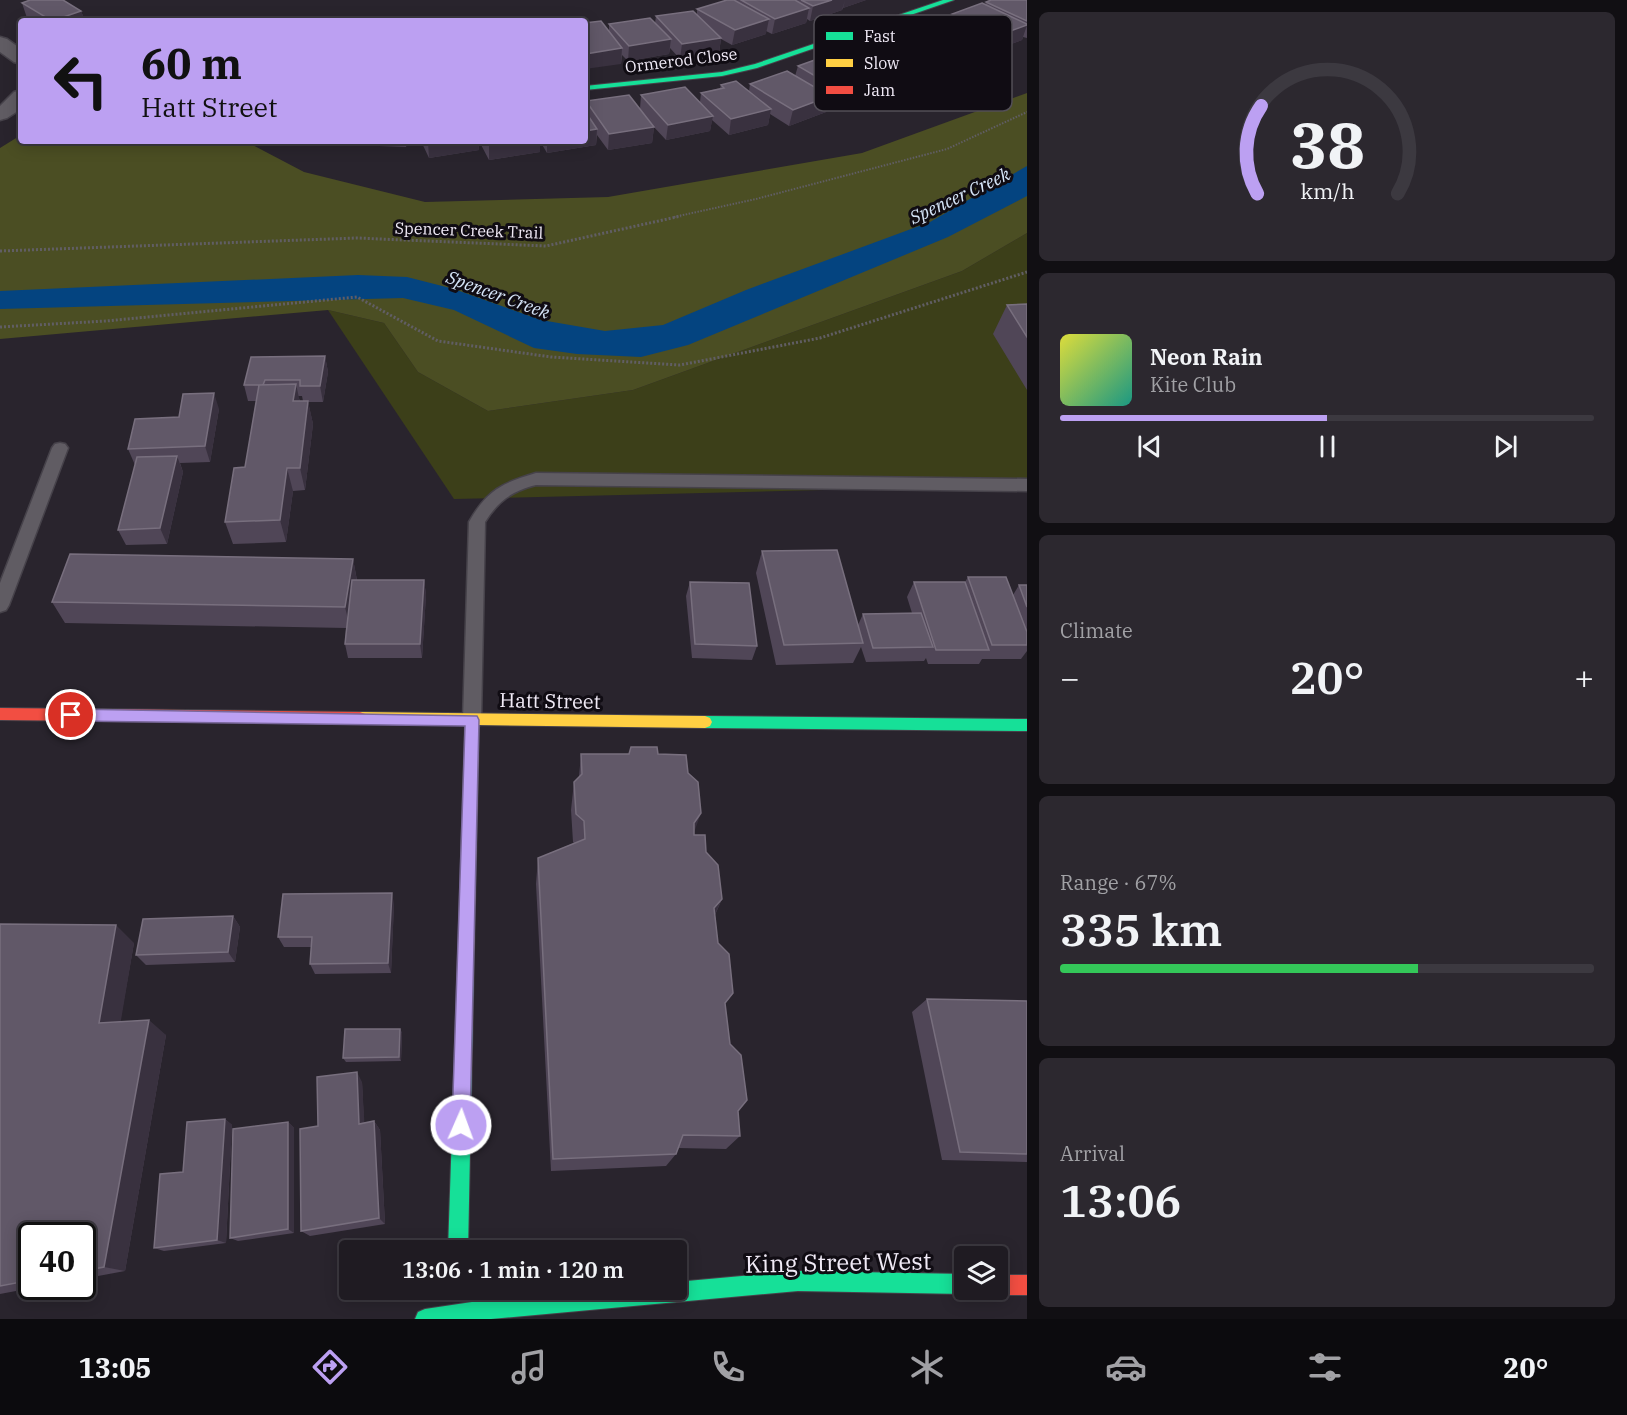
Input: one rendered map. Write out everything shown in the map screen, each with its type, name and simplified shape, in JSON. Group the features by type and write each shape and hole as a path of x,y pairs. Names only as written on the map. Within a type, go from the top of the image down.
{"street":[{"name":"Ormerod Close","path":"906,15 950,0"},
{"path":"0,43 18,56"},
{"name":"Ormerod Close","path":"588,88 722,74 757,66 814,47"},
{"path":"0,114 11,108 18,100"},
{"name":"Hatt Street","path":"0,714 1027,725"},
{"path":"458,1240 472,720"},
{"name":"King Street West","path":"446,1308 798,1281 954,1284"},
{"path":"1008,1285 1027,1285"}],"lane":[{"path":"0,605 60,448"},
{"path":"472,720 477,522 489,501 511,486 536,479 1027,485"}],"path":[{"name":"Spencer Creek Trail","path":"0,251 357,238 546,246 756,199 947,149 1027,112"},
{"path":"0,327 106,321 357,297 438,341 551,357 680,365 820,338 1027,272"}],"green space":[{"path":"1027,93 1027,233 962,271 633,390 488,411 418,372 384,323 328,310 0,339 0,148 18,137 18,144 251,144 304,172 425,202 608,197 862,153 978,111 1012,111 1012,98"},
{"path":"1027,233 1027,485 454,499 328,310 384,323 418,372 488,411 633,390 962,271"}],"water":[{"path":"1027,166 1027,196 948,237 688,345 641,357 577,354 534,348 454,310 403,298 0,309 0,291 358,275 407,277 454,289 541,320 605,331 663,325 746,290 930,222"}],"building":[{"path":"30,0 63,0 81,11 61,18 47,18 22,3"},
{"path":"734,0 769,19 735,30 697,9"},
{"path":"741,0 795,0 809,8 775,19"},
{"path":"801,0 832,0 813,6"},
{"path":"1027,0 1027,21 986,2"},
{"path":"982,3 1008,15 954,15 952,14"},
{"path":"693,11 721,38 682,44 656,16"},
{"path":"1012,17 1027,24 1012,30"},
{"path":"650,18 671,39 629,46 609,24"},
{"path":"601,21 622,48 588,54 588,23"},
{"path":"814,60 814,75 798,66"},
{"path":"787,71 814,87 814,102 793,110 750,84"},
{"path":"736,81 771,109 731,119 701,93 724,88 721,85"},
{"path":"685,87 713,116 668,125 641,95"},
{"path":"629,95 654,127 609,134 588,101"},
{"path":"588,116 597,129 588,130"},
{"path":"1027,304 1027,337 1007,305"},
{"path":"325,356 320,386 300,386 300,380 265,380 263,385 244,385 251,357"},
{"path":"296,384 293,401 308,401 300,468 287,468 280,520 225,522 234,468 245,467 259,385"},
{"path":"214,393 205,446 128,449 135,419 179,417 183,394"},
{"path":"177,456 160,528 118,530 137,457"},
{"path":"837,550 863,643 784,645 762,551"},
{"path":"70,554 353,559 345,607 52,602"},
{"path":"968,577 1006,577 1027,632 1027,645 992,645"},
{"path":"352,580 424,580 420,644 345,644"},
{"path":"690,582 749,583 757,646 695,644"},
{"path":"914,582 965,582 989,650 936,650"},
{"path":"1019,585 1027,585 1027,607"},
{"path":"921,613 933,647 873,648 863,614"},
{"path":"631,747 657,747 658,754 686,755 688,773 698,782 701,813 694,823 694,835 705,835 706,852 718,865 722,899 714,908 718,943 729,954 733,993 725,1003 730,1044 741,1055 747,1100 738,1111 740,1136 683,1135 676,1154 553,1159 538,858 585,839 584,821 576,814 574,782 582,774 581,754 629,754"},
{"path":"392,893 388,963 310,964 312,937 278,937 283,894"},
{"path":"233,916 228,952 136,955 143,919"},
{"path":"0,924 116,925 99,1023 149,1020 104,1267 96,1268 96,1222 18,1222 18,1283 0,1286"},
{"path":"927,999 1027,1001 1027,1154 960,1152"},
{"path":"345,1029 400,1029 399,1057 343,1058"},
{"path":"357,1072 359,1124 374,1121 379,1218 301,1231 300,1129 318,1126 317,1077"},
{"path":"225,1119 217,1240 154,1248 160,1174 183,1172 187,1122"},
{"path":"288,1122 288,1229 230,1238 233,1129"}],"traffic: fast":[{"path":"906,15 950,0"},
{"path":"588,88 722,74 757,66 814,47"},
{"path":"705,722 1027,725"},
{"path":"458,1240 466,953"},
{"path":"425,1319 492,1309 798,1281 954,1284"}],"traffic: slow":[{"path":"360,718 705,722"},
{"path":"466,953 472,720"}],"traffic: jam":[{"path":"0,714 360,718"},
{"path":"1008,1285 1027,1285"}],"route":[{"path":"71,715 472,720 461,1125"}],"water label":[{"name":"Spencer Creek","path":"960,196"},
{"name":"Spencer Creek","path":"498,295"}]}
